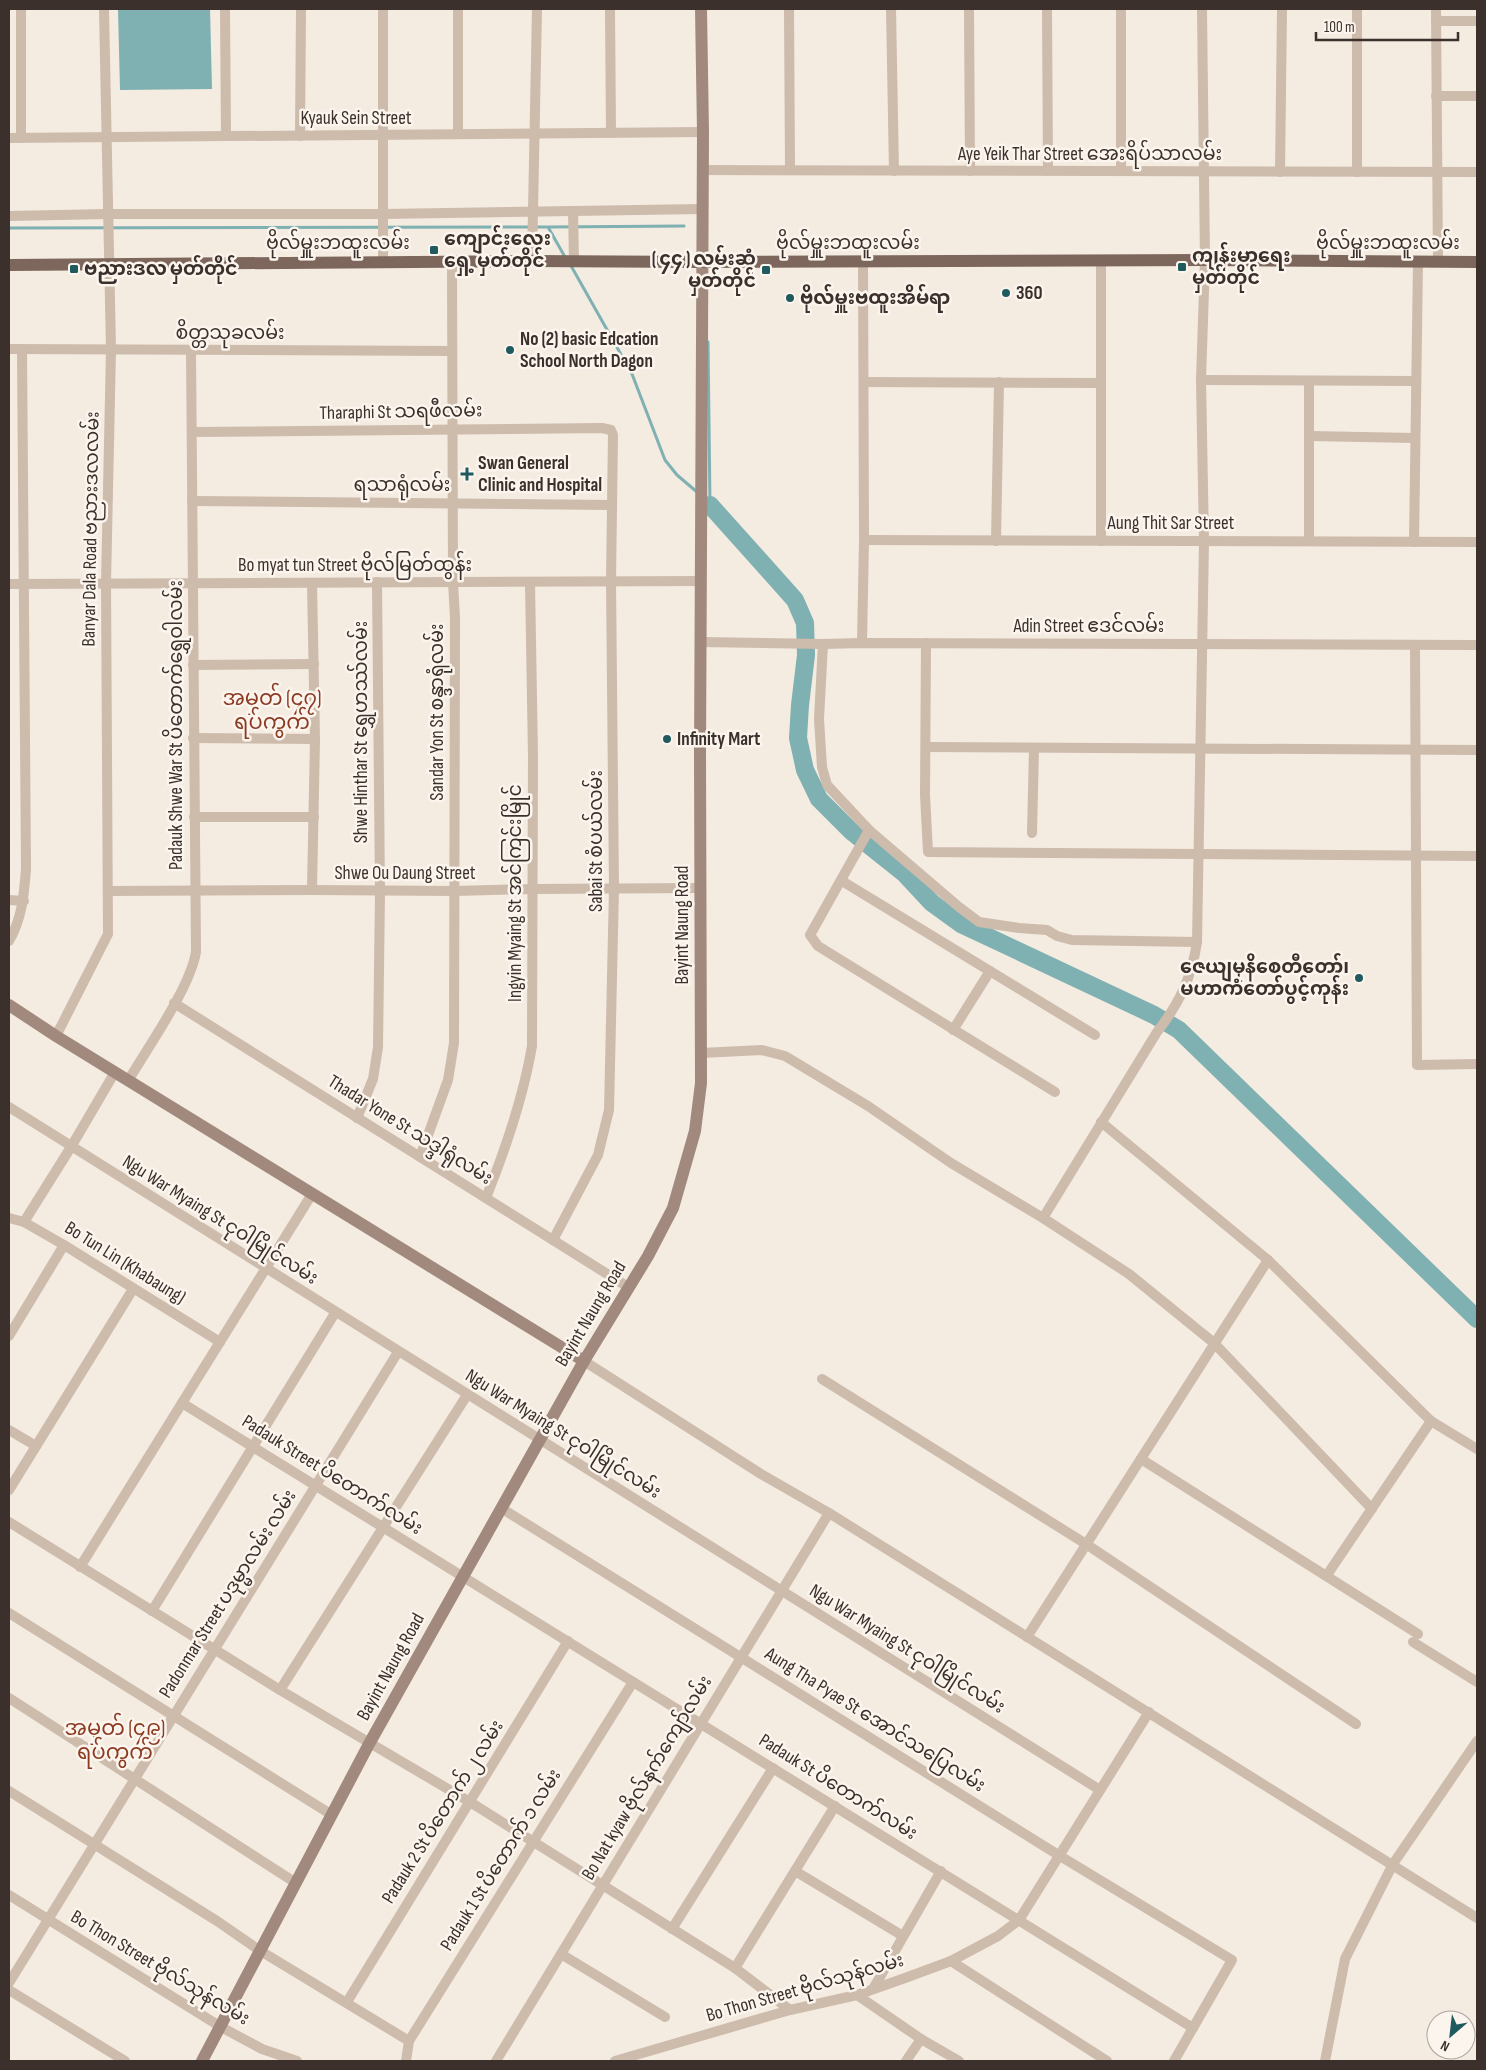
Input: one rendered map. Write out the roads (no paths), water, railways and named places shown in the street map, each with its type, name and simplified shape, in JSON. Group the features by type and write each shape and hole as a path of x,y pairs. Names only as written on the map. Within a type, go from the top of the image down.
{"main road":[{"name":"Bayint Naung Road","path":"202,2061 369,1744 539,1440 673,1208 695,1130 702,1083 700,888 703,132 701,9"},
{"name":"ဗိုလ်မှူးဘထူးလမ်း","path":"9,264 1101,260 1477,262"},
{"path":"9,1005 128,1081 584,1362"}],"street":[{"path":"21,9 21,138"},
{"name":"Banyar Dala Road ဗညားဒလလမ်း","path":"56,1036 108,934 106,583 111,350 104,9"},
{"path":"225,9 226,136"},
{"path":"300,136 301,9"},
{"path":"383,9 383,262"},
{"path":"458,9 458,134"},
{"path":"532,261 534,216 533,134 537,9"},
{"path":"610,9 610,133"},
{"path":"789,9 790,170"},
{"path":"891,9 894,171"},
{"path":"969,9 970,171"},
{"path":"1047,9 1048,171"},
{"path":"1121,9 1121,171"},
{"path":"1043,1218 1157,1032 1175,1010 1194,963 1197,942 1204,541 1201,380 1205,260 1202,9"},
{"path":"1280,172 1282,9"},
{"path":"1357,9 1357,172"},
{"path":"1436,9 1438,262"},
{"path":"1436,21 1477,21"},
{"path":"1436,96 1477,96"},
{"name":"Kyauk Sein Street","path":"9,138 703,132"},
{"name":"Aye Yeik Thar Street အေးရိပ်သာလမ်း","path":"702,170 1477,172"},
{"path":"9,216 107,214 534,216 702,209"},
{"path":"573,215 574,261"},
{"path":"1101,260 1101,541"},
{"name":"Sandar Yon St စန္ဒာရုံလမ်း","path":"420,1157 448,1080 454,1043 455,618 452,503 452,262"},
{"path":"862,643 864,540 863,262"},
{"path":"1414,542 1418,262"},
{"name":"စိတ္တသုခလမ်း","path":"9,350 452,351"},
{"path":"9,941 15,931 24,901 26,869 22,350"},
{"name":"Padauk Shwe War St ပိတောက်ရွှေဝါလမ်း","path":"128,1081 174,1003 194,964 196,952 191,351"},
{"path":"1201,380 1416,381"},
{"path":"1309,381 1309,541"},
{"path":"864,382 1101,383"},
{"path":"996,540 999,382"},
{"name":"Tharaphi St သရဖီလမ်း","path":"192,432 452,428 602,428 611,430"},
{"name":"Sabai St စံပယ်လမ်း","path":"553,1240 598,1155 610,1110 614,888 611,581 613,435 611,430"},
{"path":"1309,436 1415,438"},
{"name":"ရသာရုံလမ်း","path":"192,501 611,505"},
{"name":"Aung Thit Sar Street","path":"864,540 1477,542"},
{"name":"Bo myat tun Street ဗိုလ်မြတ်ထွန်း","path":"9,584 701,580"},
{"path":"312,582 315,739 312,890"},
{"name":"Shwe Hinthar St ရွှေဟဿ်လမ်း","path":"357,1118 373,1079 378,1047 380,892 377,582"},
{"name":"Ingyin Myaing St အင်ကြင်းမြိုင်","path":"486,1198 506,1149 527,1079 532,1046 533,889 530,582"},
{"name":"Adin Street ဧဒင်လမ်း","path":"701,642 794,644 1477,645"},
{"path":"926,643 925,795 928,852 1477,856"},
{"path":"818,644 822,767 827,784 867,835 979,922 1047,930 1057,936 1072,940 1197,942"},
{"path":"1415,645 1417,1065 1477,1064"},
{"path":"193,665 314,664"},
{"path":"193,738 315,739"},
{"path":"926,747 1477,750"},
{"path":"1032,833 1034,748"},
{"path":"194,817 314,817"},
{"path":"867,835 810,936 812,940 818,946 1055,1092"},
{"path":"842,881 1095,1035"},
{"name":"Shwe Ou Daung Street","path":"109,891 312,890 380,892 700,888"},
{"path":"9,900 24,901"},
{"path":"953,1030 990,971"},
{"name":"Thadar Yone St သဒ္ဒါရုံလမ်း","path":"174,1003 628,1287"},
{"path":"702,1053 762,1050 785,1056 868,1106 951,1163 1043,1218 1128,1274 1214,1344 1372,1509"},
{"path":"24,1222 115,1072"},
{"name":"Ngu War Myaing St ငုဝါမြိုင်လမ်း","path":"9,1107 335,1313 1100,1790"},
{"path":"1101,1122 1268,1260 1431,1421 1477,1450"},
{"path":"80,1567 312,1194"},
{"name":"Bo Tun Lin (Khabaung)","path":"9,1218 24,1222 64,1245 220,1342"},
{"path":"9,1336 64,1245"},
{"path":"1027,1637 1268,1260"},
{"path":"9,1490 133,1289"},
{"path":"9,1313 19,1319"},
{"path":"152,1611 335,1313"},
{"name":"Padonmar Street ပဒုမ္မာလမ်း လမ်း","path":"9,1983 398,1352"},
{"path":"584,1362 761,1474 829,1513 1477,1918"},
{"path":"822,1379 1086,1544 1356,1724"},
{"path":"280,1690 467,1395"},
{"name":"Padauk Street ပိတောက်လမ်း","path":"182,1403 464,1577"},
{"path":"1328,1575 1431,1421"},
{"path":"9,1430 36,1446"},
{"path":"1140,1459 1328,1575 1477,1682"},
{"name":"Aung Tha Pyae St အောင်သပြေလမ်း","path":"501,1508 1060,1856 1232,1960 1193,2028"},
{"name":"Bo Nat kyaw ဗိုလ်နက်ကျော်လမ်း","path":"496,2061 829,1513"},
{"path":"9,1522 214,1650 369,1744 470,1802 601,1886 735,1968 790,2010"},
{"name":"Padauk St ပိတောက်လမ်း","path":"464,1577 1193,2028"},
{"path":"9,1612 332,1815"},
{"name":"Padauk 2 St ပိတောက် ၂ လမ်း","path":"347,2002 568,1641"},
{"name":"Padauk 1 St ပိတောက် ၁ လမ်း","path":"406,2061 409,2041 633,1682"},
{"path":"9,1698 296,1883"},
{"name":"Bo Thon Street ဗိုလ်သုန်လမ်း","path":"616,2061 790,2010 857,1995 951,1961 998,1936 1019,1920 1149,1712"},
{"path":"1325,2061 1345,1959 1393,1864 1477,1741"},
{"path":"672,1929 773,1768"},
{"path":"9,1791 217,1921 259,1950 409,2041"},
{"path":"735,1968 835,1806"},
{"path":"795,1871 902,1936"},
{"path":"873,1989 902,1936 941,1872"},
{"name":"Bo Thon Street ဗိုလ်သုန်လမ်း","path":"9,1895 220,2027 262,2049 297,2061"},
{"path":"561,1954 665,2017"},
{"path":"951,1961 1107,2061"},
{"path":"9,1990 125,2061"},
{"path":"857,1995 921,2039 959,2061"},
{"path":"1174,2061 1193,2028"},
{"path":"906,2061 921,2039"}],"water":[{"path":"118,9 210,9 212,89 120,90"}],"waterway":[{"path":"549,227 684,226"},
{"path":"9,228 548,227 565,257"},
{"path":"570,264 632,374 665,460 677,475 697,492"},
{"path":"708,342 710,505"},
{"path":"710,505 795,600 805,623 806,655 798,738 805,770 819,799 851,831 905,874 932,903 961,924 1154,1015 1179,1030 1477,1319"}],"place":[{"name":"ကျောင်းလေး ရှေ့ မှတ်တိုင်","path":"434,250"},
{"name":"ကျန်းမာရေး မှတ်တိုင်","path":"1182,267"},
{"name":"ဗညားဒလ မှတ်တိုင်","path":"74,269"},
{"name":"( ၄၄ ) လမ်းဆုံ မှတ်တိုင်","path":"766,270"},
{"name":"360","path":"1006,293"},
{"name":"ဗိုလ်မှူးဗထူးအိမ်ရာ","path":"790,298"},
{"name":"No (2) basic Edcation School North Dagon","path":"510,350"},
{"name":"Swan General Clinic and Hospital","path":"467,474"},
{"name":"Infinity Mart","path":"667,739"},
{"name":"ဇေယျမုနိစေတီတော်၊ မဟာကံတော်ပွင့်ကုန်း","path":"1359,978"}],"district":[{"name":"အမှတ် (၄၇) ရပ်ကွက်","path":"272,710"},
{"name":"အမှတ် (၄၉) ရပ်ကွက်","path":"115,1740"}]}
